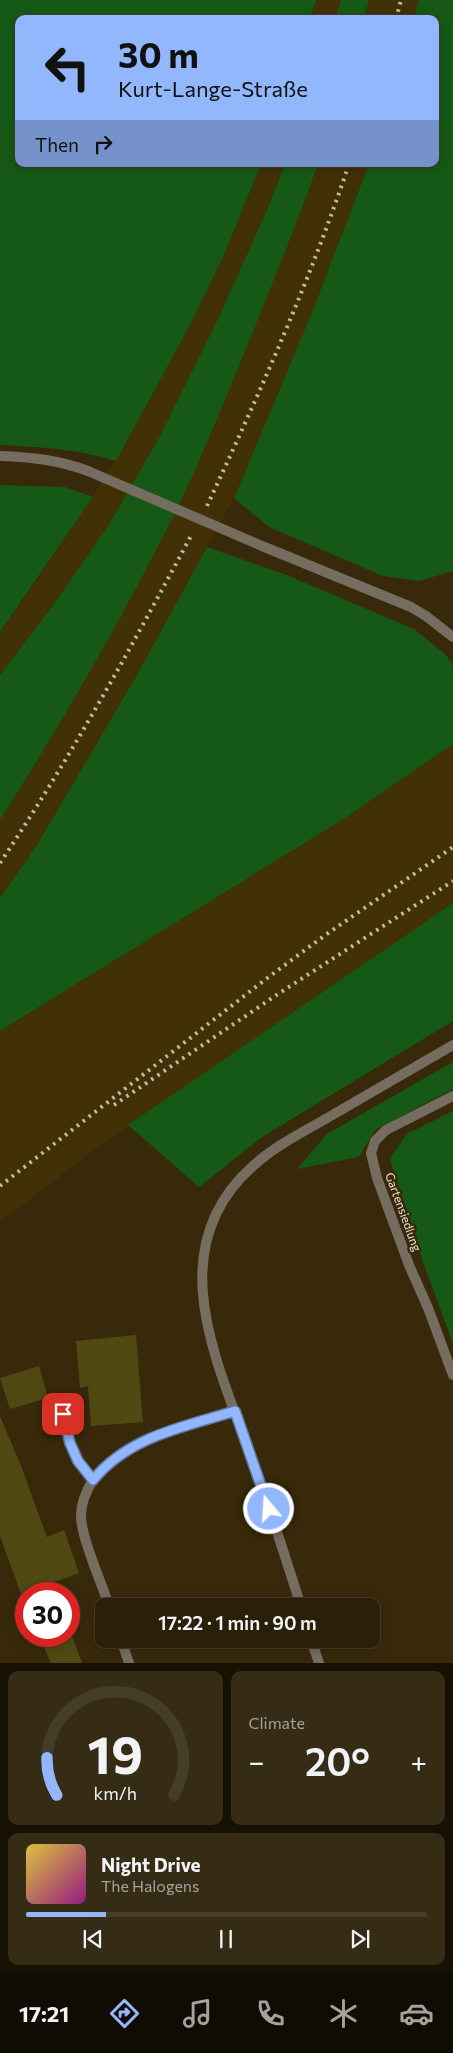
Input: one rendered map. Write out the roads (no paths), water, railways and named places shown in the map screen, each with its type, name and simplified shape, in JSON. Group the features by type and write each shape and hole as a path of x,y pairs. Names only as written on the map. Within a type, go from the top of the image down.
{"street":[{"path":"0,456 59,461 88,471 262,546 411,607 453,637"},
{"path":"298,1598 217,1359 205,1318 201,1271 204,1250 215,1212 238,1180 253,1166 272,1151 453,1045"},
{"name":"Gartensiedlung","path":"453,1096 386,1130 375,1141 371,1153 377,1178 409,1265 428,1308 453,1375"},
{"path":"106,1598 81,1518 85,1492 93,1480 104,1467 132,1446 171,1430 235,1411"},
{"path":"63,1414 70,1443 78,1461 93,1480"},
{"path":"124,1648 129,1663"},
{"path":"314,1648 319,1663"}],"railway":[{"path":"397,15 401,0"},
{"path":"207,506 301,294 348,167"},
{"path":"0,863 52,783 100,701 192,534"},
{"path":"0,1186 266,979 324,936 453,847"},
{"path":"114,1105 278,994 453,881"}]}
